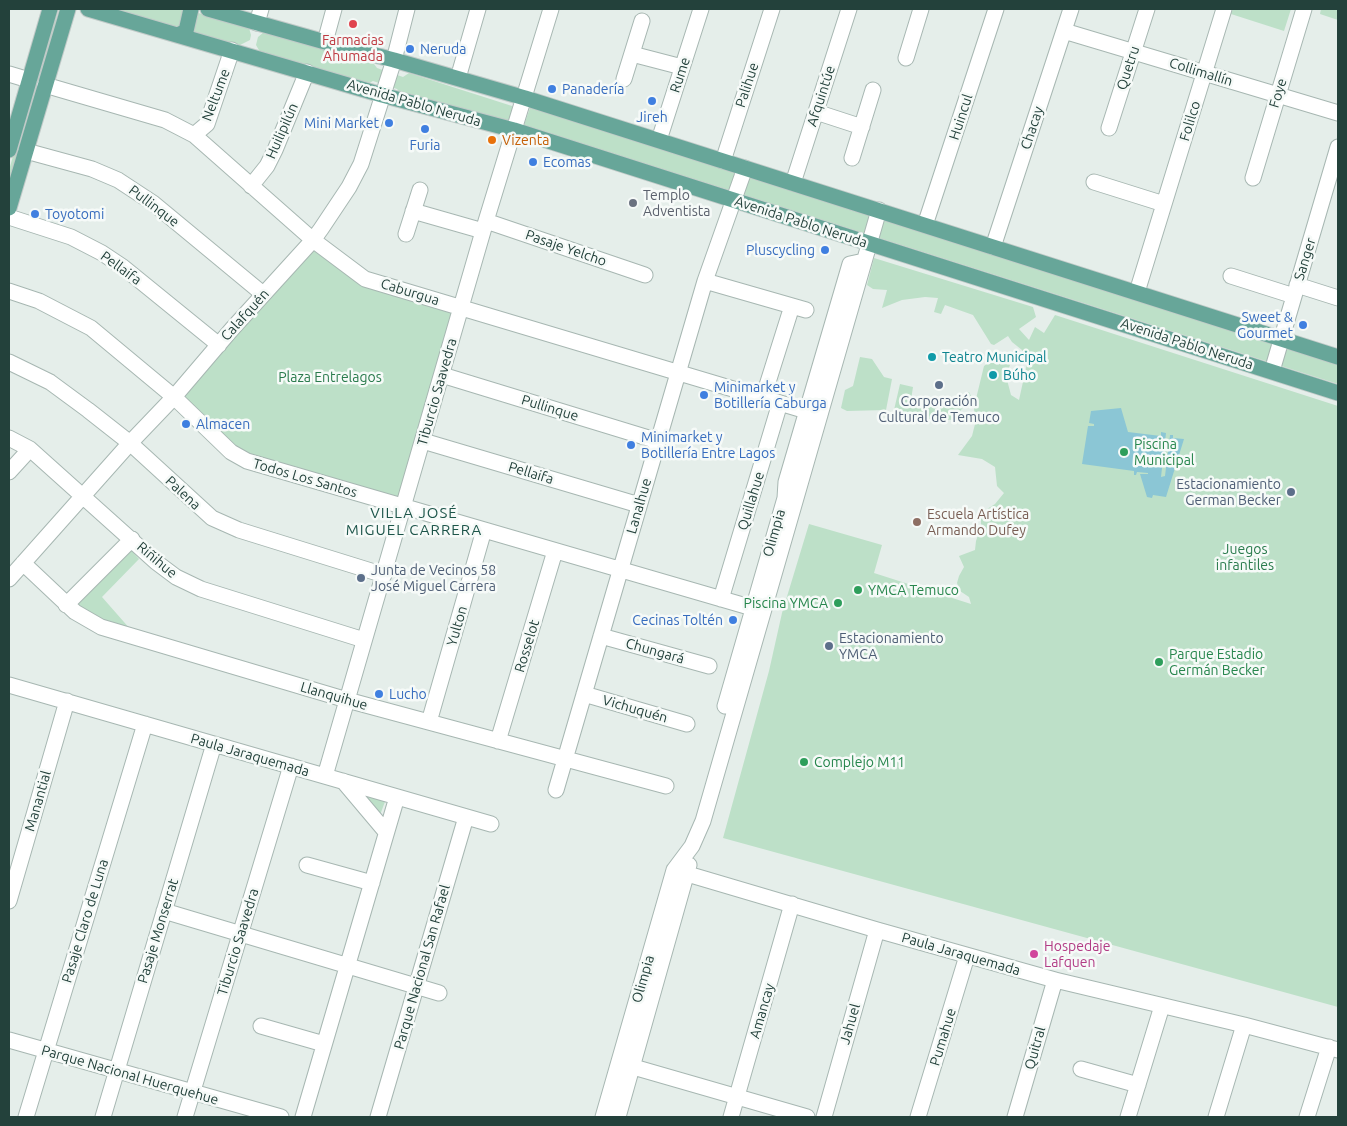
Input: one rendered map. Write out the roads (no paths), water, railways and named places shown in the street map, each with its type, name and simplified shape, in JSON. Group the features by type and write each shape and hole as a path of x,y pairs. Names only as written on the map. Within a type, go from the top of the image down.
{"main road":[{"path":"9,150 50,9"},
{"path":"9,208 68,9"},
{"name":"Avenida Pablo Neruda","path":"88,9 382,95 514,130 1338,393"},
{"path":"178,35 186,31 191,9"},
{"path":"208,9 259,16 325,42 525,98 1338,357"},
{"path":"29,80 44,89"}],"street":[{"path":"325,42 334,9"},
{"name":"Calafquén","path":"9,579 312,240 349,187 361,164 394,60 407,9"},
{"path":"458,78 478,9"},
{"name":"Tiburcio Saavedra","path":"325,776 485,226 551,9"},
{"name":"Rume","path":"659,140 701,9"},
{"name":"Palihue","path":"723,161 772,9"},
{"name":"Afquintúe","path":"793,183 849,9"},
{"path":"906,58 921,9"},
{"name":"Huincul","path":"925,225 996,9"},
{"name":"Chacay","path":"993,246 1070,9"},
{"name":"Quetru","path":"1109,128 1147,9"},
{"name":"Folilco","path":"1137,292 1224,9"},
{"name":"Foye","path":"1253,178 1304,9"},
{"path":"624,79 642,21"},
{"name":"Collimallín","path":"1064,31 1338,113"},
{"name":"Neltume","path":"194,135 207,124 232,50"},
{"path":"632,54 682,67"},
{"name":"Huilipilún","path":"250,186 266,166 275,150 306,72"},
{"path":"9,74 29,80"},
{"name":"Caburgua","path":"44,89 165,120 194,135 312,240 365,279 813,413"},
{"path":"852,158 873,90"},
{"path":"816,112 862,127"},
{"name":"Sanger","path":"1272,371 1338,147"},
{"name":"Pullinque","path":"26,151 92,169 118,180 153,203 263,294"},
{"name":"Lanalhue","path":"556,790 705,281 732,200 745,168"},
{"path":"1094,182 1164,204"},
{"path":"406,234 420,190"},
{"name":"Olimpia","path":"618,1117 626,1065 681,872 705,814 758,610 813,413 864,261 879,210"},
{"name":"Pasaje Yelcho","path":"413,212 485,226 645,275"},
{"name":"Pellaifa","path":"9,217 71,237 102,253 123,267 219,345"},
{"path":"1231,276 1338,298"},
{"path":"705,281 799,308 763,398"},
{"name":"Todos Los Santos","path":"9,291 39,301 91,328 174,396 231,452 247,461 758,610"},
{"name":"Palena","path":"9,362 50,382 130,443 206,514 219,522 239,530 384,575"},
{"name":"Pullinque","path":"442,375 658,441"},
{"name":"Quillahue","path":"721,599 780,403"},
{"name":"Riñihue","path":"9,438 30,449 166,570 192,586 364,640"},
{"name":"Pellaifa","path":"423,441 639,505"},
{"path":"9,472 30,449"},
{"name":"Yulton","path":"429,722 484,530"},
{"path":"66,605 132,539"},
{"name":"Rosselot","path":"498,741 555,550"},
{"name":"Llanquihue","path":"23,564 66,605 101,627 347,700 666,786"},
{"name":"Chungará","path":"601,636 709,666"},
{"name":"Paula Jaraquemada","path":"9,685 491,824"},
{"name":"Vichuquén","path":"584,694 687,724"},
{"name":"Manantial","path":"9,901 67,702"},
{"name":"Pasaje Claro de Luna","path":"26,1117 145,724"},
{"name":"Pasaje Monserrat","path":"103,1117 214,744"},
{"name":"Tiburcio Saavedra","path":"185,1117 291,766"},
{"path":"342,781 386,832"},
{"path":"303,1117 397,797"},
{"name":"Parque Nacional San Rafael","path":"378,1117 466,817"},
{"path":"307,865 372,883"},
{"name":"Paula Jaraquemada","path":"681,872 1055,980 1334,1048"},
{"name":"Amancay","path":"731,1117 792,904"},
{"path":"164,910 439,993"},
{"name":"Jahuel","path":"824,1117 877,930"},
{"name":"Pumahue","path":"918,1117 967,956"},
{"name":"Quitral","path":"1015,1117 1055,980"},
{"path":"1128,1117 1162,1006"},
{"path":"1216,1117 1244,1025"},
{"path":"261,1026 324,1044"},
{"name":"Parque Nacional Huerquehue","path":"9,1040 281,1117"},
{"path":"1307,1117 1334,1048"},
{"path":"626,1065 807,1117"},
{"name":"Olimpia","path":"603,1117 626,1065"},
{"path":"1081,1069 1138,1085"}],"water":[{"name":"Piscina Municipal","path":"1121,408 1128,432 1161,436 1161,432 1166,433 1161,477 1165,476 1170,435 1173,435 1173,438 1184,439 1166,497 1153,495 1152,498 1147,497 1140,474 1148,473 1137,472 1134,475 1134,471 1082,464 1088,426 1094,426 1094,424 1089,423 1091,411"}],"place":[{"name":"Farmacias Ahumada","path":"353,24"},
{"name":"Neruda","path":"410,49"},
{"name":"Panadería","path":"552,89"},
{"name":"Jireh","path":"652,101"},
{"name":"Mini Market","path":"389,123"},
{"name":"Furia","path":"425,129"},
{"name":"Vizenta","path":"492,140"},
{"name":"Ecomas","path":"533,162"},
{"name":"Templo Adventista","path":"633,203"},
{"name":"Toyotomi","path":"35,214"},
{"name":"Pluscycling","path":"825,250"},
{"name":"Sweet & Gourmet","path":"1303,325"},
{"name":"Teatro Municipal","path":"932,357"},
{"name":"Búho","path":"993,375"},
{"name":"Corporación Cultural de Temuco","path":"939,385"},
{"name":"Minimarket y Botillería Caburga","path":"704,395"},
{"name":"Almacen","path":"186,424"},
{"name":"Minimarket y Botillería Entre Lagos","path":"631,445"},
{"name":"Piscina Municipal","path":"1124,452"},
{"name":"Estacionamiento German Becker","path":"1291,492"},
{"name":"Escuela Artística Armando Dufey","path":"917,522"},
{"name":"Junta de Vecinos 58 José Miguel Carrera","path":"361,578"},
{"name":"YMCA Temuco","path":"858,590"},
{"name":"Piscina YMCA","path":"838,603"},
{"name":"Cecinas Toltén","path":"733,620"},
{"name":"Estacionamiento YMCA","path":"829,646"},
{"name":"Parque Estadio Germán Becker","path":"1159,662"},
{"name":"Lucho","path":"379,694"},
{"name":"Complejo M11","path":"804,762"},
{"name":"Hospedaje Lafquen","path":"1034,954"}],"district":[{"name":"VILLA JOSÉ MIGUEL CARRERA","path":"414,522"}],"park label":[{"name":"Plaza Entrelagos","path":"330,377"},
{"name":"Juegos infantiles","path":"1245,558"}]}
